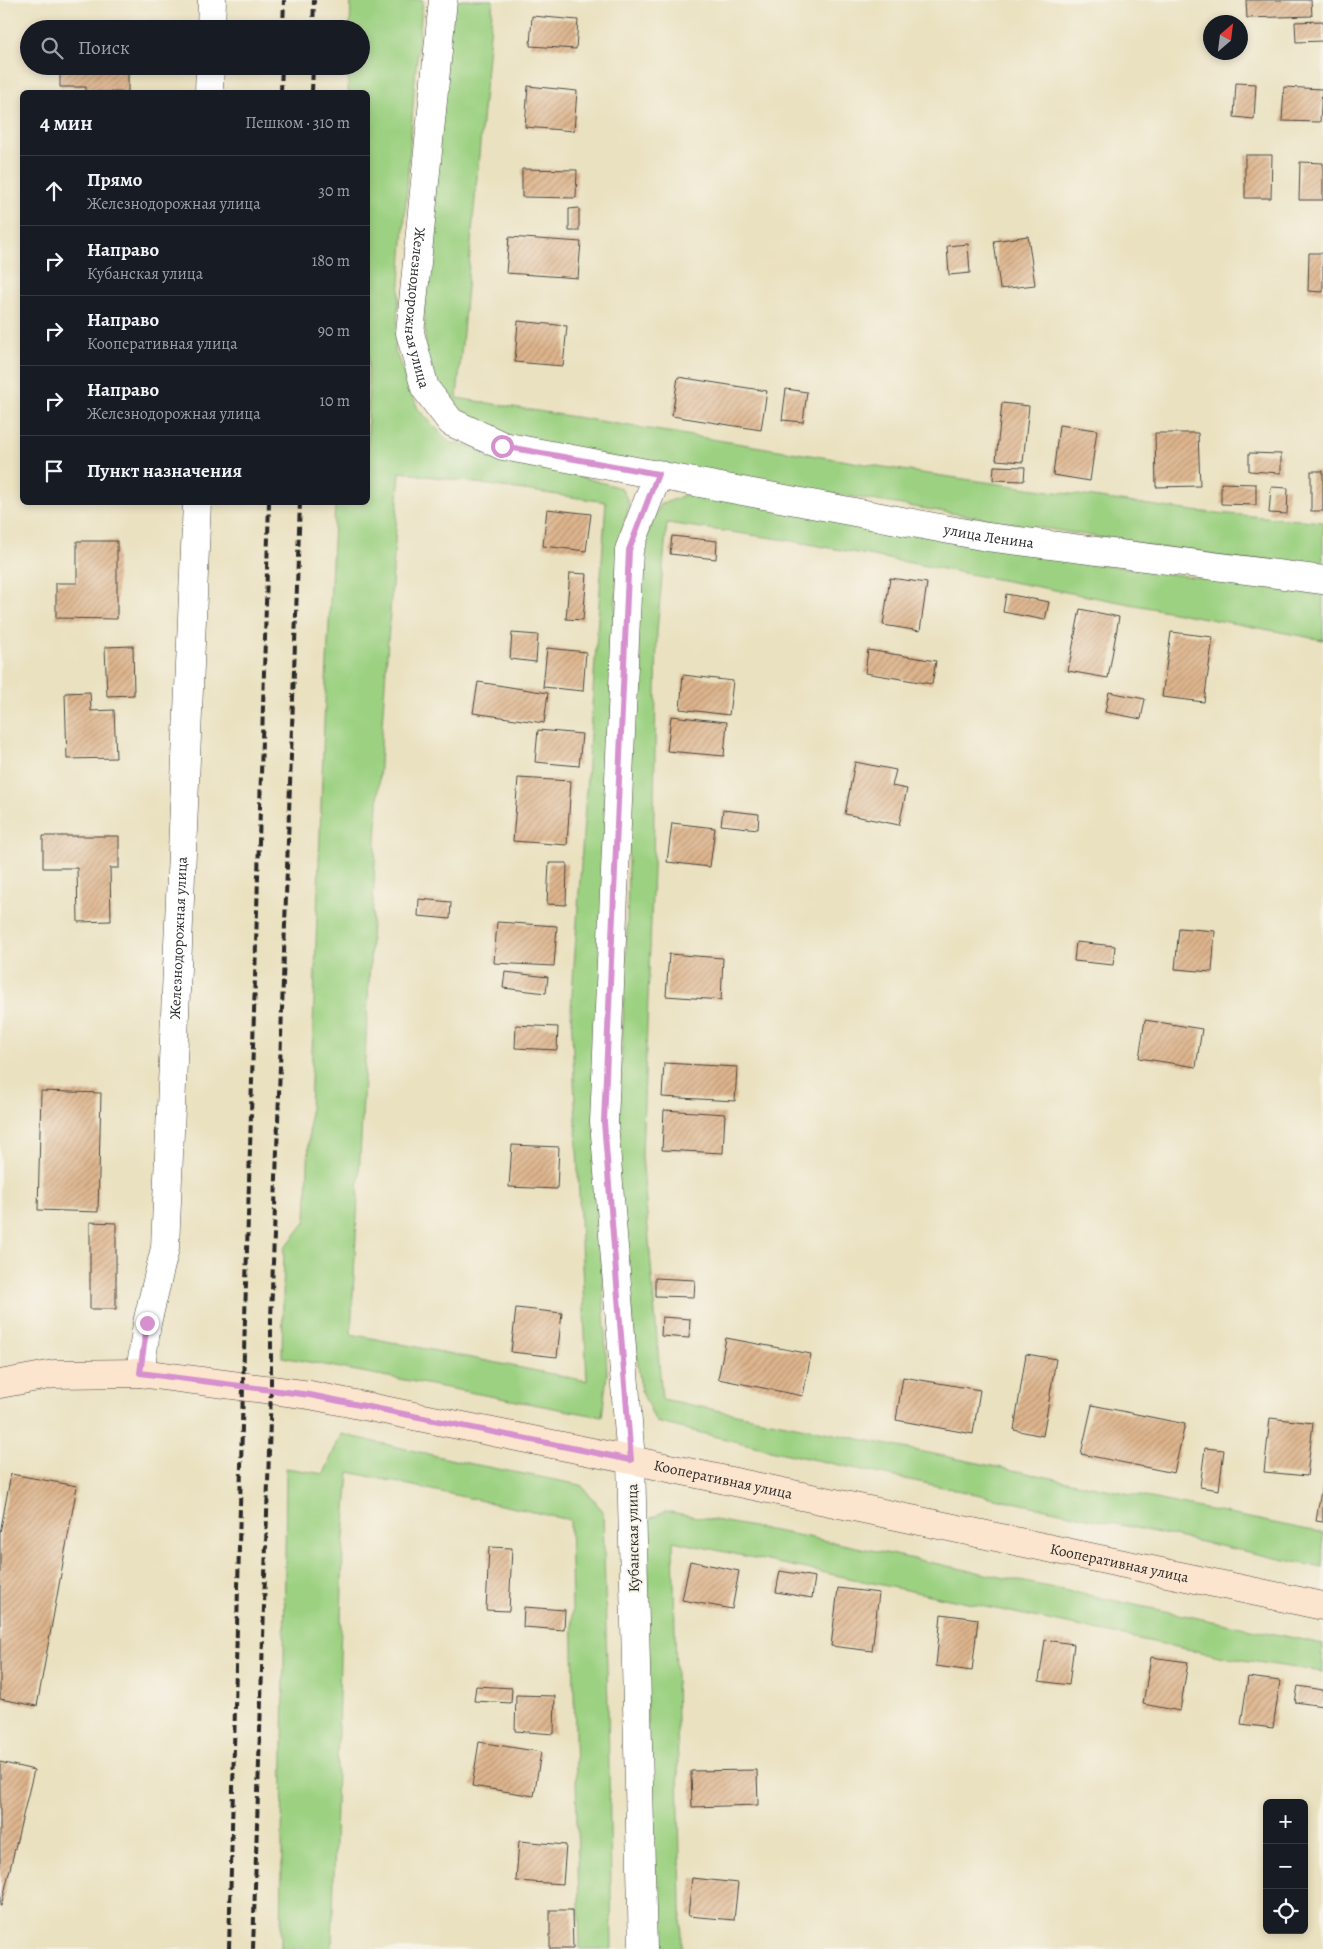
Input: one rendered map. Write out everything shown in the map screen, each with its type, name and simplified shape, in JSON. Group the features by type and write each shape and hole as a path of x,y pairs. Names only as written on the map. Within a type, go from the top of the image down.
{"street":[{"path":"211,20 212,0"},
{"name":"Железнодорожная улица","path":"443,0 410,333 425,388 451,422 502,446 658,474"},
{"path":"209,90 210,75"},
{"name":"улица Ленина","path":"658,474 987,537 1323,580"},
{"name":"Кубанская улица","path":"643,1949 631,1460 604,1122 629,550 658,474"},
{"name":"Железнодорожная улица","path":"140,1373 147,1323 165,1248 197,505"},
{"name":"Кооперативная улица","path":"0,1384 54,1374 140,1373 310,1395 631,1460 1323,1606"}],"green space":[{"path":"351,0 423,0 415,77 395,351 418,409 450,443 466,445 621,488 629,502 617,572 597,1155 607,1374 602,1417 282,1357 284,1249 306,1221 324,723 335,505 370,505 370,90 348,90 349,75 370,75 370,20 350,20","holes":["400,472 606,502 571,1009 587,1381 351,1334 382,725"]},
{"path":"450,0 493,0 457,398 921,473 1192,511 1323,522 1323,572 1292,569 531,444 467,421 445,399 426,359 424,307"},
{"path":"690,493 1069,560 1323,595 1323,640 787,540 667,523 657,631 653,868 642,1155 662,1399 1323,1533 1323,1568 783,1453 656,1422 641,1390 616,1186 627,926 632,638 641,548 660,505"},
{"path":"341,1434 467,1463 581,1485 603,1511 612,1949 580,1949 570,1520 349,1472 343,1549 332,1949 281,1949 286,1468 324,1474"},
{"path":"665,1511 813,1538 1323,1644 1323,1672 1229,1658 673,1541 682,1949 653,1949 642,1523"}],"building":[{"path":"1246,0 1311,0 1312,16 1248,18"},
{"path":"532,16 578,20 576,49 530,46"},
{"path":"1323,21 1323,41 1296,42 1295,22"},
{"path":"60,75 128,75 128,90 86,90 86,87 60,87"},
{"path":"1236,83 1256,84 1254,119 1234,117"},
{"path":"528,86 577,91 574,131 525,127"},
{"path":"1284,87 1322,89 1320,122 1282,121"},
{"path":"1245,155 1272,155 1271,198 1245,198"},
{"path":"1300,162 1323,163 1323,200 1299,200"},
{"path":"522,169 577,170 576,198 522,197"},
{"path":"579,208 579,231 569,231 569,209"},
{"path":"1028,236 1035,285 1000,289 994,241"},
{"path":"509,237 581,242 578,278 506,273"},
{"path":"968,244 970,273 949,275 947,246"},
{"path":"1309,253 1323,253 1323,292 1308,291"},
{"path":"518,321 567,326 563,366 515,362"},
{"path":"678,377 767,391 761,430 672,416"},
{"path":"786,389 807,392 803,422 782,420"},
{"path":"1002,403 1029,406 1023,462 996,460"},
{"path":"1059,425 1097,430 1090,481 1053,475"},
{"path":"1155,433 1198,433 1200,486 1156,487"},
{"path":"1249,453 1281,454 1281,473 1249,471"},
{"path":"994,466 1025,467 1024,481 993,480"},
{"path":"1311,471 1323,471 1323,511 1311,511"},
{"path":"1221,483 1256,484 1256,505 1221,504"},
{"path":"1271,487 1288,488 1287,514 1269,513"},
{"path":"547,509 591,514 586,551 543,546"},
{"path":"672,536 717,541 716,559 670,554"},
{"path":"77,541 117,541 117,619 56,618 56,583 77,583"},
{"path":"570,573 587,574 583,620 566,619"},
{"path":"890,578 927,583 920,631 883,625"},
{"path":"1006,594 1049,602 1045,620 1003,612"},
{"path":"1080,609 1119,617 1108,678 1068,671"},
{"path":"1171,632 1213,637 1204,702 1162,697"},
{"path":"512,633 538,635 536,662 510,659"},
{"path":"133,646 134,695 107,696 105,647"},
{"path":"547,648 586,652 583,691 543,687"},
{"path":"868,650 936,661 932,684 865,673"},
{"path":"683,675 733,681 729,715 680,709"},
{"path":"478,682 548,693 544,723 473,713"},
{"path":"90,692 91,711 114,710 116,758 67,759 65,693"},
{"path":"1109,692 1145,699 1141,719 1105,712"},
{"path":"671,716 727,722 724,756 667,751"},
{"path":"538,730 582,734 579,766 535,762"},
{"path":"855,762 896,770 892,786 907,789 899,825 845,814"},
{"path":"518,778 571,781 567,845 513,841"},
{"path":"723,810 759,814 758,829 721,825"},
{"path":"672,823 715,828 710,867 667,862"},
{"path":"43,836 119,836 119,868 110,868 111,921 78,922 77,868 43,868"},
{"path":"549,863 567,863 566,905 547,904"},
{"path":"419,899 451,902 450,919 418,916"},
{"path":"497,922 557,926 554,966 494,963"},
{"path":"1179,928 1215,931 1212,972 1175,969"},
{"path":"1076,942 1115,946 1113,965 1074,961"},
{"path":"669,954 723,958 721,1000 666,996"},
{"path":"505,972 548,977 546,993 503,988"},
{"path":"1145,1020 1202,1029 1196,1067 1139,1058"},
{"path":"516,1025 558,1027 557,1050 515,1048"},
{"path":"664,1063 737,1067 735,1101 662,1097"},
{"path":"41,1091 101,1093 98,1212 38,1210"},
{"path":"664,1110 725,1114 723,1153 662,1150"},
{"path":"512,1145 559,1147 557,1189 509,1187"},
{"path":"90,1222 116,1223 116,1309 90,1309"},
{"path":"655,1278 695,1280 694,1297 655,1296"},
{"path":"516,1308 562,1313 557,1357 511,1352"},
{"path":"662,1317 690,1319 689,1338 661,1336"},
{"path":"726,1338 811,1354 803,1396 718,1379"},
{"path":"1026,1354 1056,1359 1043,1436 1014,1430"},
{"path":"903,1377 980,1390 973,1434 896,1420"},
{"path":"1092,1405 1185,1424 1174,1473 1081,1454"},
{"path":"1270,1418 1313,1423 1307,1476 1264,1472"},
{"path":"1205,1448 1224,1450 1219,1490 1200,1487"},
{"path":"11,1474 77,1486 37,1706 0,1699 0,1533"},
{"path":"1323,1485 1323,1522 1316,1521"},
{"path":"489,1547 512,1548 509,1611 486,1610"},
{"path":"690,1561 739,1571 732,1609 682,1600"},
{"path":"780,1571 815,1577 812,1598 776,1592"},
{"path":"838,1588 879,1593 872,1651 831,1646"},
{"path":"524,1607 565,1610 564,1630 523,1627"},
{"path":"941,1614 978,1619 972,1671 936,1666"},
{"path":"1045,1640 1074,1644 1069,1685 1039,1681"},
{"path":"1151,1657 1188,1662 1180,1711 1143,1704"},
{"path":"1248,1677 1280,1681 1273,1728 1241,1724"},
{"path":"476,1686 512,1688 511,1703 474,1701"},
{"path":"1298,1686 1323,1690 1323,1706 1295,1702"},
{"path":"516,1695 555,1696 554,1734 515,1731"},
{"path":"479,1742 541,1752 534,1796 472,1786"},
{"path":"0,1762 34,1770 1,1906 0,1906"},
{"path":"757,1770 758,1805 692,1807 691,1771"},
{"path":"519,1841 566,1845 563,1884 516,1881"},
{"path":"692,1878 738,1883 734,1920 688,1916"},
{"path":"550,1910 572,1910 573,1949 550,1949"}],"railway":[{"path":"283,20 284,0"},
{"path":"313,20 314,0"},
{"path":"281,90 282,75"},
{"path":"312,90 313,75"},
{"path":"229,1949 243,1386 269,505"},
{"path":"253,1949 271,1389 271,1319 300,505"}],"route":[{"path":"147,1323 140,1373 310,1395 631,1460 604,1122 629,550 658,474 502,446"}]}
